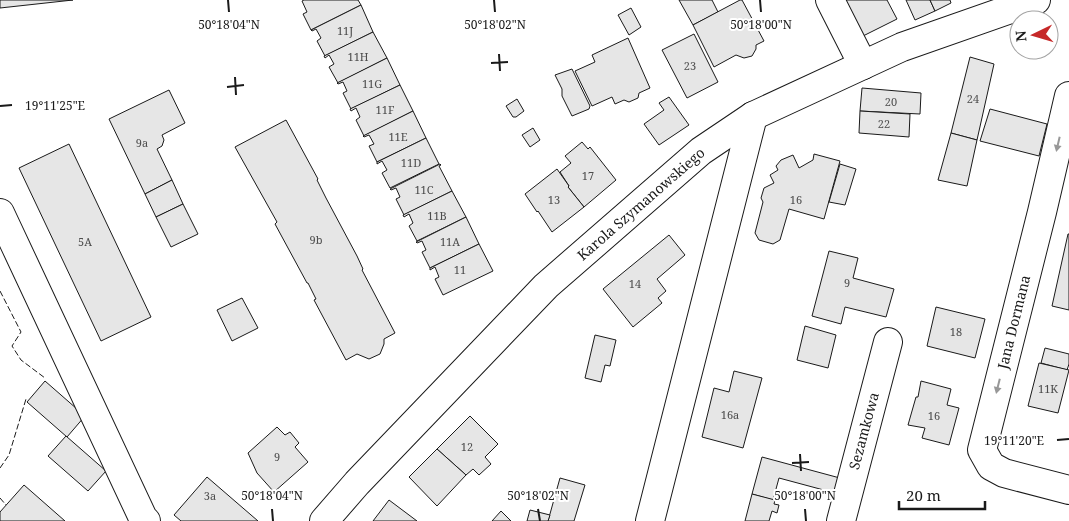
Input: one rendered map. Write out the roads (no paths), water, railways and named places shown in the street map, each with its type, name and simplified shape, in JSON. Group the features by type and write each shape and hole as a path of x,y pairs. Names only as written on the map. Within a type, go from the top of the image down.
{"street":[{"path":"830,0 863,65"},
{"name":"Karola Szymanowskiego","path":"324,521 357,483 546,286 701,151 753,116 902,47 1036,0"},
{"name":"Jana Dormana","path":"1069,96 982,450 991,466 1004,473 1069,490"},
{"path":"650,521 753,116"},
{"path":"0,213 146,521"},
{"name":"Sezamkowa","path":"841,521 888,342"}]}
